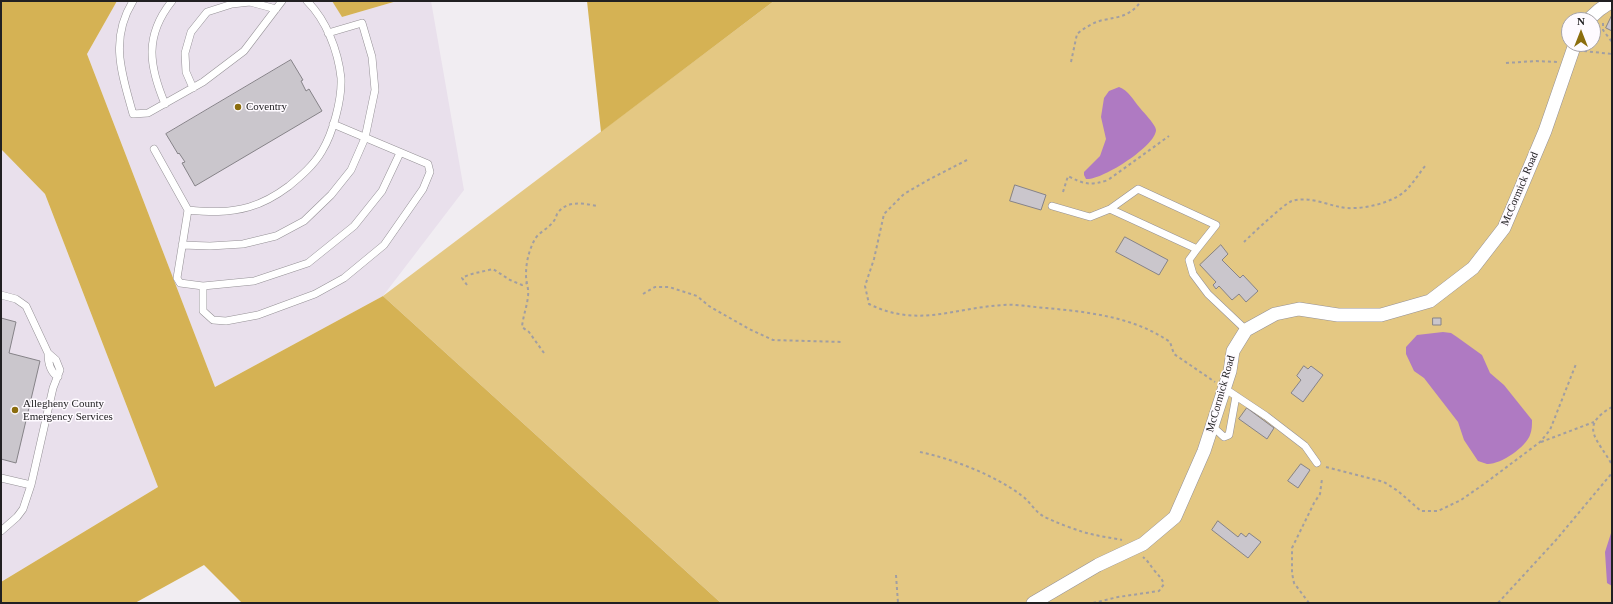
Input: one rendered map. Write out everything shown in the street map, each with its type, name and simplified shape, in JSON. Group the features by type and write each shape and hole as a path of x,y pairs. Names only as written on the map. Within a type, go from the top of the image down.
{"street":[{"path":"1597,12 1612,1"},
{"name":"McCormick Road","path":"1033,603 1098,565 1143,544 1175,517 1204,451 1230,372 1233,351 1246,330 1275,314 1300,309 1338,316 1381,316 1430,301 1473,268 1504,228 1545,131 1572,52"}],"lane":[{"path":"133,1 126,13 120,36 120,68 133,114 148,114 203,82 244,51 282,1"},
{"path":"165,104 156,82 151,53 155,30 164,11 172,1"},
{"path":"188,210 222,212 249,207 275,196 305,173 322,151 333,124 338,104 341,78 326,25 315,9 307,1"},
{"path":"193,88 186,72 185,53 191,32 207,12 232,4 250,2 276,9"},
{"path":"182,245 210,246 243,244 276,236 304,221 331,195 351,170 365,138 375,90 372,58 362,22 328,33"},
{"path":"203,286 203,311 213,320 226,321 258,314 315,294 344,278 384,245 423,189 430,172 428,164 333,124"},
{"path":"154,149 188,210 177,278 180,283 203,286 254,281 308,263 354,226 382,191 400,153"},
{"path":"1052,206 1090,217 1110,209 1138,189 1216,224 1189,260 1193,274 1208,294 1246,330"},
{"path":"1110,209 1197,249"},
{"path":"1,295 16,299 26,306 48,353 56,360 60,370 53,388 31,485 17,517 1,531"},
{"path":"1224,388 1266,416 1305,446 1321,464"},
{"path":"1212,426 1224,437 1229,435 1236,396"},
{"path":"1,478 31,485"}],"path":[{"path":"1071,62 1077,34 1101,21 1115,19 1125,15 1141,1"},
{"path":"1063,192 1068,176 1087,184 1096,184 1108,180 1168,136"},
{"path":"967,160 904,194 884,214 874,259 865,286 869,304 882,310 911,316 932,316 944,312 960,312 1003,305 1022,305 1100,314 1137,325 1165,339 1170,342 1174,354 1224,388"},
{"path":"1244,242 1291,201 1302,199 1342,208 1371,206 1390,200 1402,194 1425,166"},
{"path":"544,353 529,332 522,327 528,299 527,262 530,251 540,233 549,227 561,210 568,205 582,203 597,206"},
{"path":"467,285 462,278 469,274 480,273 493,269 510,280 522,285 527,283"},
{"path":"643,294 655,287 669,287 697,296 709,306 754,332 773,340 842,342"},
{"path":"1540,442 1552,425 1576,364"},
{"path":"1612,407 1598,416 1592,429 1594,436 1612,465"},
{"path":"1321,464 1384,482 1398,491 1421,511 1438,511 1461,500 1540,442 1594,422"},
{"path":"920,452 938,456 974,469 1004,484 1022,495 1035,510 1043,516 1087,533 1122,540 1150,563 1161,577 1164,584 1159,591 1118,596 1093,603"},
{"path":"1498,603 1556,540 1612,473"},
{"path":"1308,603 1294,583 1292,573 1292,548 1320,494 1322,479"},
{"path":"896,575 898,603"}],"shaded area":[{"path":"1,1 117,1 87,54 215,387 383,296 721,603 242,603 204,565 135,603 1,603 1,582 158,487 45,194 1,149"},
{"path":"117,1 332,1 342,17 397,1 431,1 464,190 383,296 215,387 87,54"},
{"path":"332,1 397,1 342,17"},
{"path":"587,1 774,1 601,132"},
{"path":"774,1 1612,1 1612,603 721,603 383,296"},
{"path":"1119,87 1128,93 1152,122 1156,130 1154,137 1138,153 1115,169 1093,178 1086,179 1084,172 1100,156 1106,139 1101,117 1104,98 1109,91"},
{"path":"1,149 45,194 158,487 1,582"},
{"path":"1443,332 1451,333 1482,355 1490,373 1504,385 1532,420 1528,440 1518,450 1499,462 1487,464 1478,461 1464,440 1458,422 1424,378 1414,371 1406,354 1406,347 1417,335"},
{"path":"1612,530 1612,586 1607,583 1605,552"}],"building":[{"path":"1612,15 1612,31 1606,28"},
{"path":"291,60 303,80 301,81 306,91 309,89 322,111 195,186 182,163 185,162 179,153 178,154 166,134"},
{"path":"1015,185 1046,195 1041,210 1010,201"},
{"path":"1125,237 1168,260 1159,275 1116,252"},
{"path":"1221,245 1228,254 1222,260 1240,278 1243,275 1258,291 1246,302 1239,294 1232,300 1219,286 1216,289 1213,285 1216,282 1200,265"},
{"name":"Allegheny County Emergency Services","path":"1,318 16,322 9,353 40,361 16,463 1,459"},
{"path":"1433,318 1441,318 1441,325 1433,325"},
{"path":"1304,366 1308,369 1311,366 1323,375 1303,402 1291,393 1301,380 1297,376"},
{"path":"1247,408 1274,428 1267,439 1239,419"},
{"path":"1301,464 1310,470 1298,488 1288,481"},
{"path":"1218,521 1238,537 1241,533 1246,537 1249,533 1261,542 1248,558 1212,530"}],"place":[{"name":"Coventry","path":"238,107"},
{"name":"Allegheny County Emergency Services","path":"15,410"}]}
